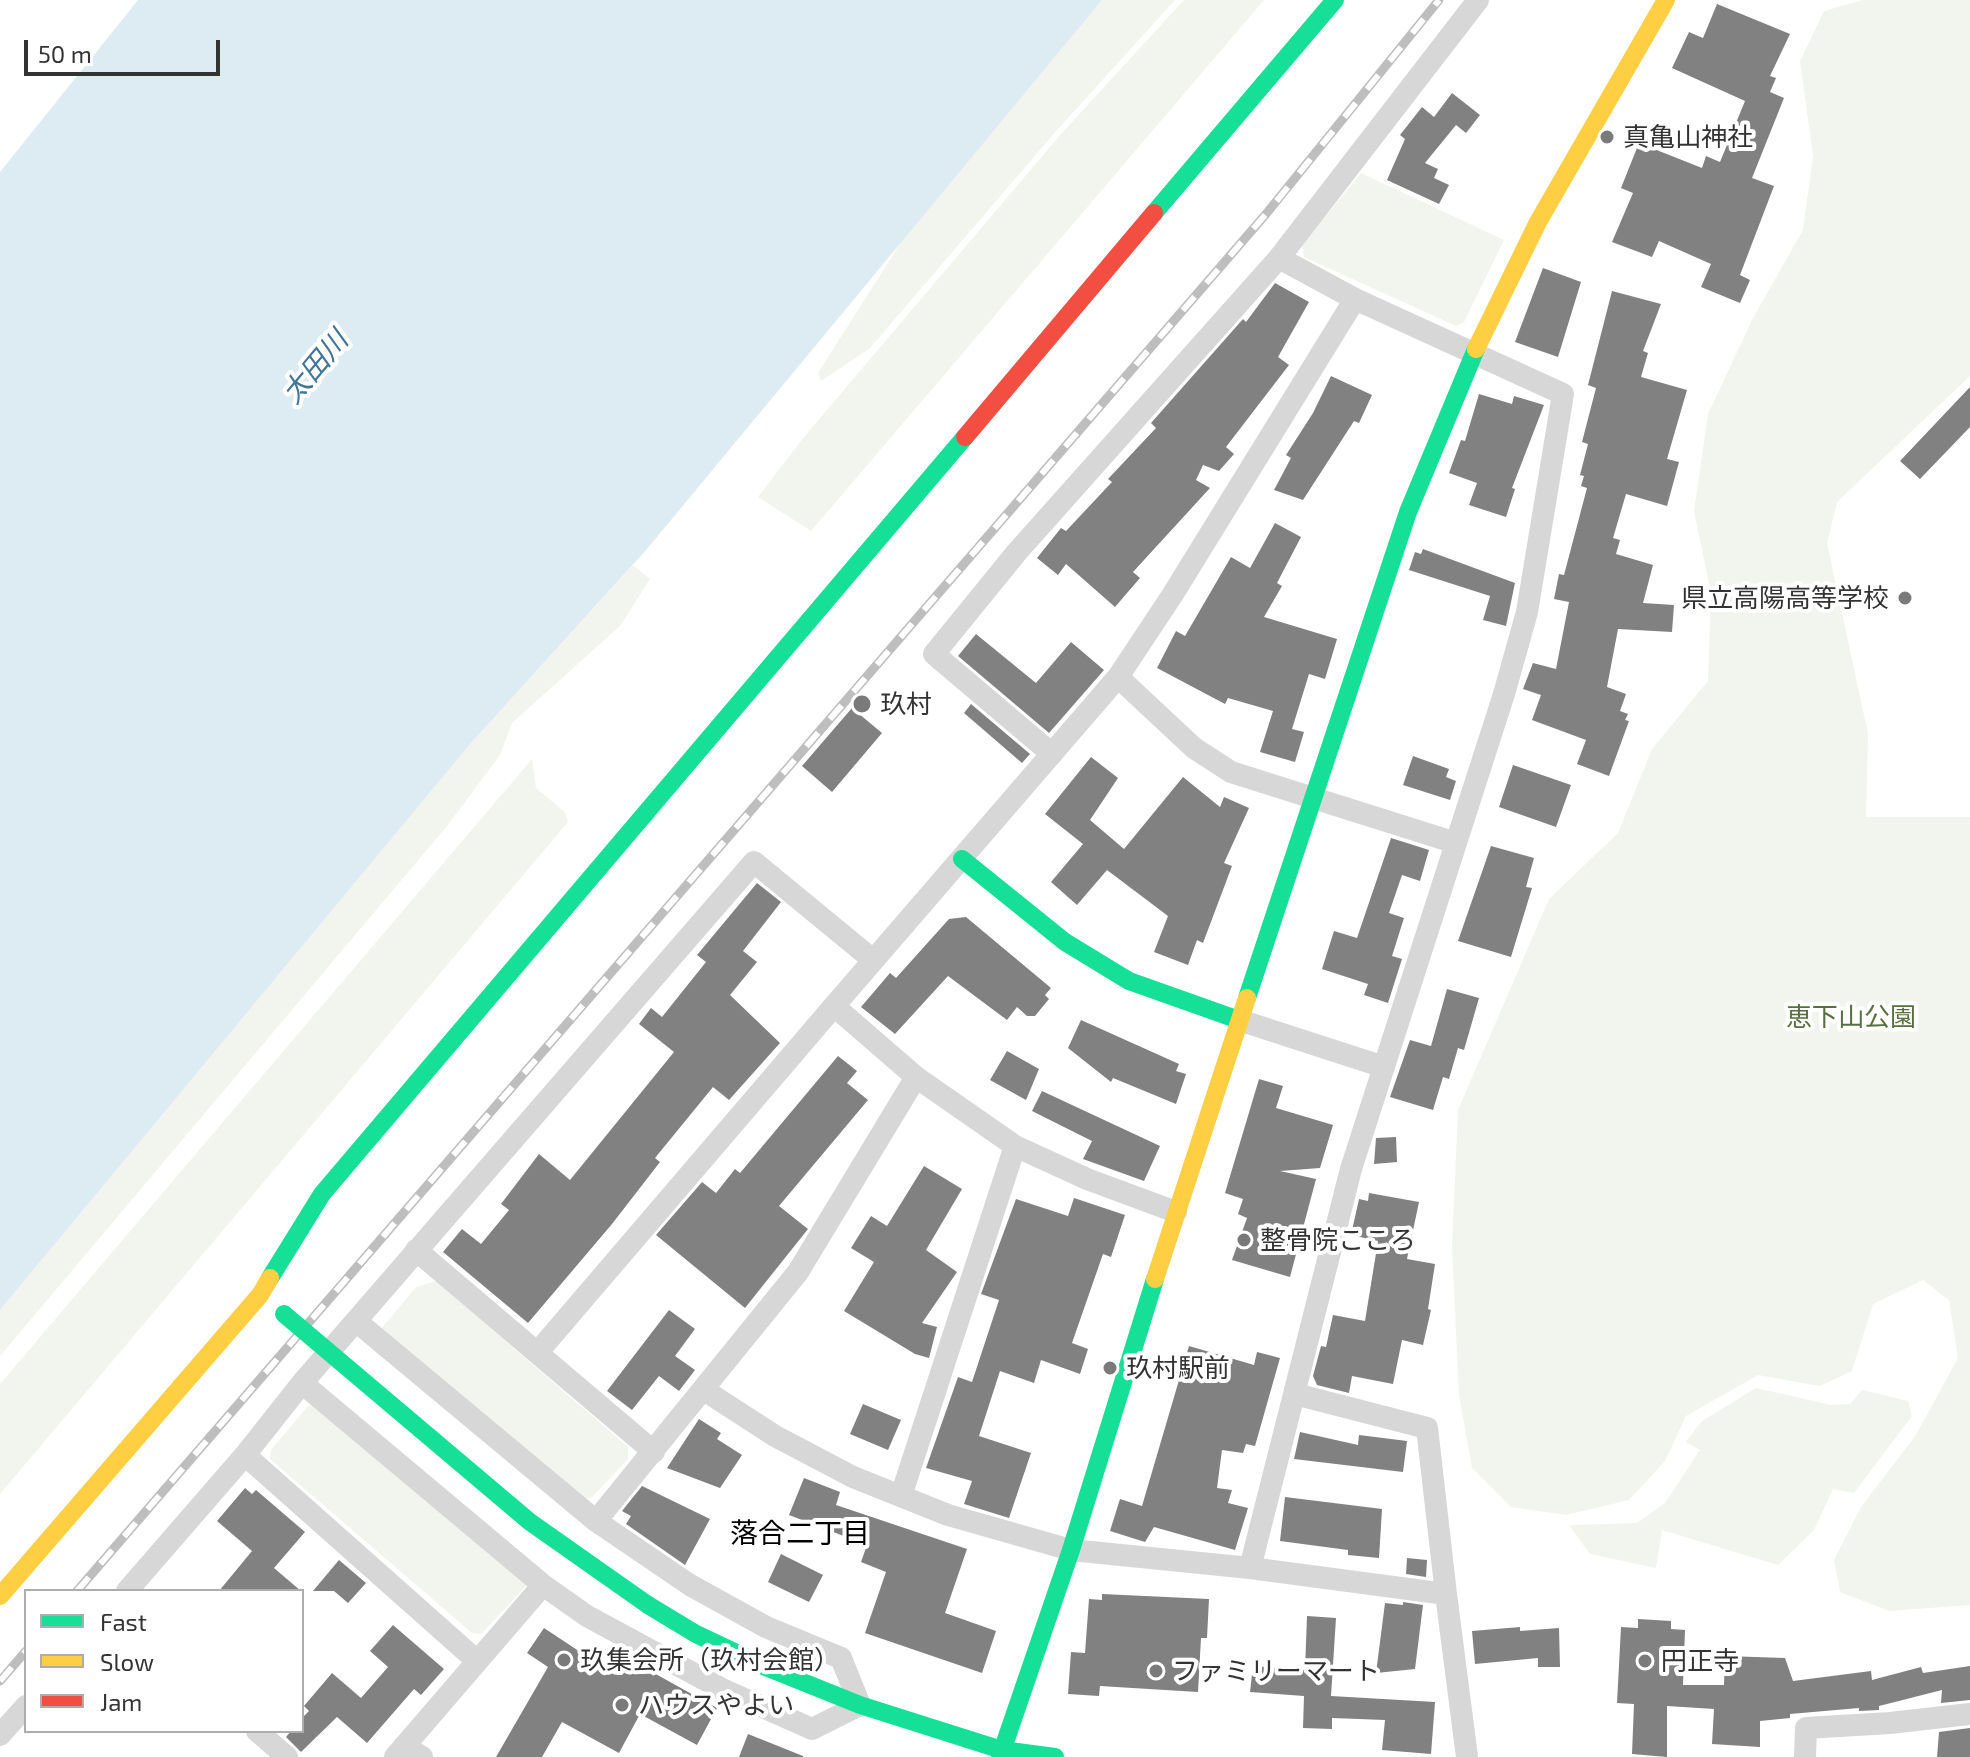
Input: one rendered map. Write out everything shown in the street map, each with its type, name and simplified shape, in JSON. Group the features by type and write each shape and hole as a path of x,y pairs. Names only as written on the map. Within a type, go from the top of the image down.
{"street":[{"path":"0,1596 260,1295 322,1194 1335,0"},
{"path":"1052,754 934,654 1017,552 1279,258 1478,0"},
{"path":"1001,1754 1071,1550 1176,1212 1408,512 1474,353 1538,222 1666,0"},
{"path":"1250,1568 1351,1169 1527,612 1563,394 1355,299 1279,258"},
{"path":"537,1353 1118,677 1173,594 1355,299"},
{"path":"1118,677 1194,748 1231,772 1456,843"},
{"path":"962,859 1065,942 1129,981 1384,1067"},
{"path":"129,1589 416,1250 754,862 873,960"},
{"path":"834,1006 916,1077 1015,1146 1087,1179 1176,1212"},
{"path":"596,1521 798,1272 916,1077"},
{"path":"901,1496 1015,1146"},
{"path":"416,1250 654,1452"},
{"path":"260,1295 530,1522 648,1605 768,1668 860,1705 1001,1754 1055,1757"},
{"path":"356,1321 596,1521 690,1585 766,1627 841,1658 860,1705"},
{"path":"302,1383 543,1585 587,1616 722,1689 812,1729 860,1705"},
{"path":"704,1390 775,1436 853,1477 948,1515 1071,1550 1250,1568 1446,1594"},
{"path":"1295,1394 1427,1428 1467,1757"},
{"path":"245,1455 477,1661"},
{"path":"407,1753 477,1661 543,1585"},
{"path":"0,1735 24,1708"},
{"path":"1805,1757 1806,1728 1970,1714"},
{"path":"259,1733 287,1757"}],"green space":[{"path":"1102,0 1175,0 1057,130 870,348 821,381 818,373 903,239"},
{"path":"1184,0 1264,0 811,531 758,497 804,437 1061,134"},
{"name":"恵下山公園","path":"1863,0 1970,0 1970,376 1837,502 1827,543 1868,734 1866,817 1970,817 1970,1605 1889,1611 1840,1592 1834,1560 1861,1507 1916,1435 1958,1358 1949,1300 1923,1280 1873,1304 1852,1371 1820,1386 1758,1375 1686,1416 1665,1461 1629,1500 1566,1515 1511,1507 1472,1468 1459,1395 1452,1247 1458,1110 1549,899 1618,833 1652,749 1708,681 1711,593 1694,511 1708,414 1753,318 1803,230 1813,156 1800,61 1824,11"},
{"path":"1361,173 1504,240 1464,322 1456,326 1304,257 1302,245"},
{"path":"633,565 650,579 620,626 512,723 500,755 447,826 0,1356 0,1310 471,743"},
{"path":"532,759 536,788 565,812 568,822 0,1494 0,1384"},
{"path":"436,1281 628,1447 628,1459 591,1498 583,1498 381,1329 416,1287"},
{"path":"1756,1388 1831,1405 1850,1404 1862,1390 1908,1401 1912,1416 1854,1493 1833,1489 1814,1530 1778,1565 1662,1530 1656,1568 1590,1554 1569,1525 1637,1523 1665,1503 1700,1450 1686,1442 1702,1421"},
{"path":"317,1404 525,1578 525,1587 481,1634 472,1633 270,1459 271,1450 308,1406"}],"water":[{"name":"太田川","path":"138,0 1102,0 647,549 471,743 0,1310 0,172"}],"building":[{"path":"1717,4 1790,34 1770,76 1776,78 1770,92 1784,98 1752,178 1774,186 1740,275 1750,280 1740,303 1701,287 1711,264 1659,241 1652,257 1612,242 1633,193 1621,188 1639,143 1702,168 1706,156 1720,162 1745,101 1672,68 1689,32 1703,38"},
{"path":"1452,93 1480,115 1466,133 1456,125 1425,163 1438,169 1434,178 1449,185 1439,204 1387,180 1405,139 1400,135 1422,107 1434,117"},
{"path":"1543,268 1581,282 1558,357 1515,342"},
{"path":"1275,283 1309,302 1278,357 1289,365 1226,447 1234,454 1219,471 1203,465 1196,480 1210,488 1133,572 1140,578 1115,607 1066,564 1058,575 1037,558 1061,528 1066,531 1112,482 1108,479 1156,428 1151,423 1243,319 1246,322"},
{"path":"1612,291 1661,304 1643,351 1648,353 1641,377 1687,390 1667,459 1679,462 1667,506 1626,494 1613,538 1620,540 1616,554 1653,565 1643,603 1674,605 1672,632 1618,629 1607,687 1626,694 1620,711 1628,714 1625,720 1629,721 1609,776 1577,764 1586,740 1532,720 1541,695 1523,689 1533,663 1556,669 1569,602 1554,599 1559,574 1564,575 1587,488 1581,486 1584,476 1580,475 1588,444 1582,442 1596,388 1588,385"},
{"path":"1331,376 1372,395 1359,423 1354,421 1303,500 1274,490 1291,458 1286,455 1313,413"},
{"path":"1970,387 1970,427 1920,479 1900,461"},
{"path":"1479,394 1512,404 1514,396 1544,405 1512,488 1515,489 1506,517 1469,505 1477,483 1449,473 1461,440 1465,441"},
{"path":"1275,523 1301,537 1277,583 1282,586 1264,617 1337,639 1325,679 1309,674 1292,729 1304,732 1295,762 1260,752 1273,711 1228,698 1225,704 1157,668 1176,631 1185,636 1231,557 1250,568"},
{"path":"1423,549 1515,583 1506,626 1483,620 1490,596 1409,570 1415,552 1421,554"},
{"path":"976,634 1036,683 1071,642 1104,670 1049,733 958,656"},
{"path":"971,704 1030,754 1022,763 964,713"},
{"path":"852,708 882,733 832,792 802,766"},
{"path":"1413,756 1449,769 1446,777 1456,781 1450,800 1403,785"},
{"path":"1091,757 1118,778 1090,820 1124,849 1183,777 1220,807 1224,797 1249,808 1224,863 1232,866 1203,943 1197,940 1188,965 1154,952 1168,916 1107,870 1077,905 1051,882 1083,844 1045,814"},
{"path":"1513,765 1571,785 1556,827 1499,807"},
{"path":"1391,838 1429,850 1420,881 1402,875 1389,913 1404,918 1392,956 1402,959 1388,1003 1364,995 1368,984 1322,969 1334,931 1357,938"},
{"path":"1491,846 1534,858 1526,887 1532,888 1511,957 1458,941"},
{"path":"757,883 781,902 743,951 757,962 730,995 780,1043 729,1100 713,1087 655,1158 660,1162 612,1224 528,1323 443,1252 462,1229 481,1244 509,1210 501,1204 539,1154 570,1180 674,1052 639,1024 651,1008 662,1017 706,962 697,955"},
{"path":"966,917 1051,988 1045,995 1049,999 1035,1016 1027,1016 1017,1007 1007,1020 948,976 895,1034 861,1007 890,973 896,978 949,919"},
{"path":"1447,989 1479,998 1464,1050 1458,1048 1449,1079 1443,1077 1433,1110 1390,1097 1410,1040 1431,1046"},
{"path":"1081,1020 1179,1064 1176,1071 1186,1074 1176,1104 1113,1078 1111,1082 1068,1048"},
{"path":"1007,1051 1039,1069 1026,1100 990,1080"},
{"path":"838,1056 857,1071 847,1083 868,1100 779,1206 808,1229 745,1308 656,1235 702,1182 716,1193 735,1169 740,1173"},
{"path":"1259,1079 1283,1086 1276,1108 1333,1125 1320,1168 1280,1171 1316,1179 1290,1277 1232,1260 1247,1218 1238,1214 1243,1199 1225,1193"},
{"path":"1042,1091 1160,1146 1144,1181 1083,1159 1092,1141 1032,1111"},
{"path":"1396,1137 1397,1162 1374,1164 1376,1138"},
{"path":"924,1166 962,1189 926,1250 957,1272 922,1323 937,1327 929,1358 915,1354 844,1311 874,1262 851,1248 871,1216 887,1226"},
{"path":"1369,1193 1419,1202 1407,1259 1435,1264 1428,1309 1431,1310 1423,1345 1402,1340 1393,1384 1352,1376 1349,1393 1317,1385 1313,1376 1321,1346 1326,1347 1333,1315 1365,1321 1378,1241 1351,1235 1359,1199 1368,1201"},
{"path":"1074,1198 1125,1215 1111,1257 1103,1254 1072,1343 1088,1349 1080,1374 1041,1360 1034,1383 1000,1371 979,1436 1031,1453 1009,1518 964,1504 972,1481 926,1468 958,1377 972,1382 999,1300 981,1294 1016,1199 1068,1216"},
{"path":"669,1310 695,1329 675,1356 695,1370 679,1391 659,1376 632,1410 607,1391"},
{"path":"1189,1346 1254,1365 1257,1352 1280,1358 1255,1446 1246,1444 1243,1453 1222,1450 1217,1488 1232,1490 1228,1503 1248,1508 1235,1550 1154,1527 1145,1542 1110,1531 1120,1499 1142,1506"},
{"path":"863,1404 901,1420 888,1450 850,1434"},
{"path":"699,1419 721,1433 717,1439 742,1455 720,1488 667,1468"},
{"path":"1300,1432 1358,1445 1359,1435 1407,1441 1403,1472 1294,1459"},
{"path":"804,1478 840,1492 836,1505 967,1549 945,1613 996,1631 982,1673 865,1633 886,1572 861,1562 867,1545 789,1515"},
{"path":"642,1486 710,1519 685,1565 626,1524 631,1516 622,1511"},
{"path":"245,1488 252,1494 256,1490 305,1532 274,1568 299,1589 221,1589 252,1551 217,1521"},
{"path":"1285,1497 1382,1509 1379,1558 1348,1555 1348,1550 1280,1541"},
{"path":"781,1554 823,1575 809,1602 768,1582"},
{"path":"1407,1558 1427,1560 1426,1577 1406,1574"},
{"path":"339,1560 366,1583 348,1603 334,1591 313,1591"},
{"path":"1102,1594 1209,1599 1207,1638 1201,1638 1198,1692 1100,1686 1099,1696 1068,1694 1071,1652 1085,1653 1089,1599 1102,1600"},
{"path":"1403,1602 1423,1605 1415,1669 1376,1673 1385,1603 1403,1605"},
{"path":"1307,1616 1336,1618 1331,1696 1435,1702 1431,1754 1382,1750 1385,1720 1332,1718 1332,1729 1303,1728 1304,1696 1250,1692 1253,1666 1305,1670"},
{"path":"1638,1619 1671,1621 1671,1629 1685,1630 1683,1685 1724,1685 1725,1656 1785,1658 1793,1681 1871,1671 1872,1680 1921,1667 1923,1673 1970,1666 1970,1700 1941,1703 1942,1690 1879,1706 1879,1710 1859,1711 1859,1708 1790,1714 1790,1718 1760,1721 1760,1747 1712,1744 1714,1709 1667,1706 1667,1757 1632,1754 1634,1704 1617,1703 1621,1627 1638,1628"},
{"path":"393,1625 444,1669 421,1695 414,1689 367,1743 337,1717 301,1752 286,1737 289,1733 304,1733 304,1716 309,1711 304,1706 332,1673 361,1698 388,1667 370,1651"},
{"path":"1520,1627 1520,1631 1559,1628 1560,1667 1538,1667 1538,1658 1475,1664 1472,1631"},
{"path":"544,1628 615,1675 625,1657 717,1708 697,1745 640,1714 619,1753 562,1722 542,1757 496,1757 548,1667 527,1653"},
{"path":"1970,1728 1970,1757 1937,1757 1939,1732"},
{"path":"748,1734 803,1756 803,1757 739,1757"}],"railway":[{"path":"79,1589 1266,214 1439,0"},
{"path":"0,1681 24,1653"}],"traffic: fast":[{"path":"1154,213 1335,0"},
{"path":"1247,998 1408,512 1476,349"},
{"path":"270,1278 322,1194 965,437"},
{"path":"962,859 1065,942 1129,981 1239,1020"},
{"path":"1000,1757 1071,1550 1155,1279"},
{"path":"284,1314 530,1522 648,1605"},
{"path":"648,1605 696,1634 768,1668 860,1705 1002,1750 1055,1757"}],"traffic: slow":[{"path":"1476,349 1538,222 1666,0"},
{"path":"1155,1279 1247,998"},
{"path":"0,1596 260,1295 270,1278"}],"traffic: jam":[{"path":"965,437 1154,213"}],"place":[{"name":"真亀山神社","path":"1607,137"},
{"name":"県立高陽高等学校","path":"1905,598"},
{"name":"玖村","path":"862,704"},
{"name":"整骨院こころ","path":"1244,1240"},
{"name":"玖村駅前","path":"1110,1368"},
{"name":"玖集会所（玖村会館）","path":"564,1660"},
{"name":"円正寺","path":"1645,1661"},
{"name":"ファミリーマート","path":"1156,1671"},
{"name":"ハウスやよい","path":"622,1705"}],"district":[{"name":"落合二丁目","path":"800,1534"}]}
